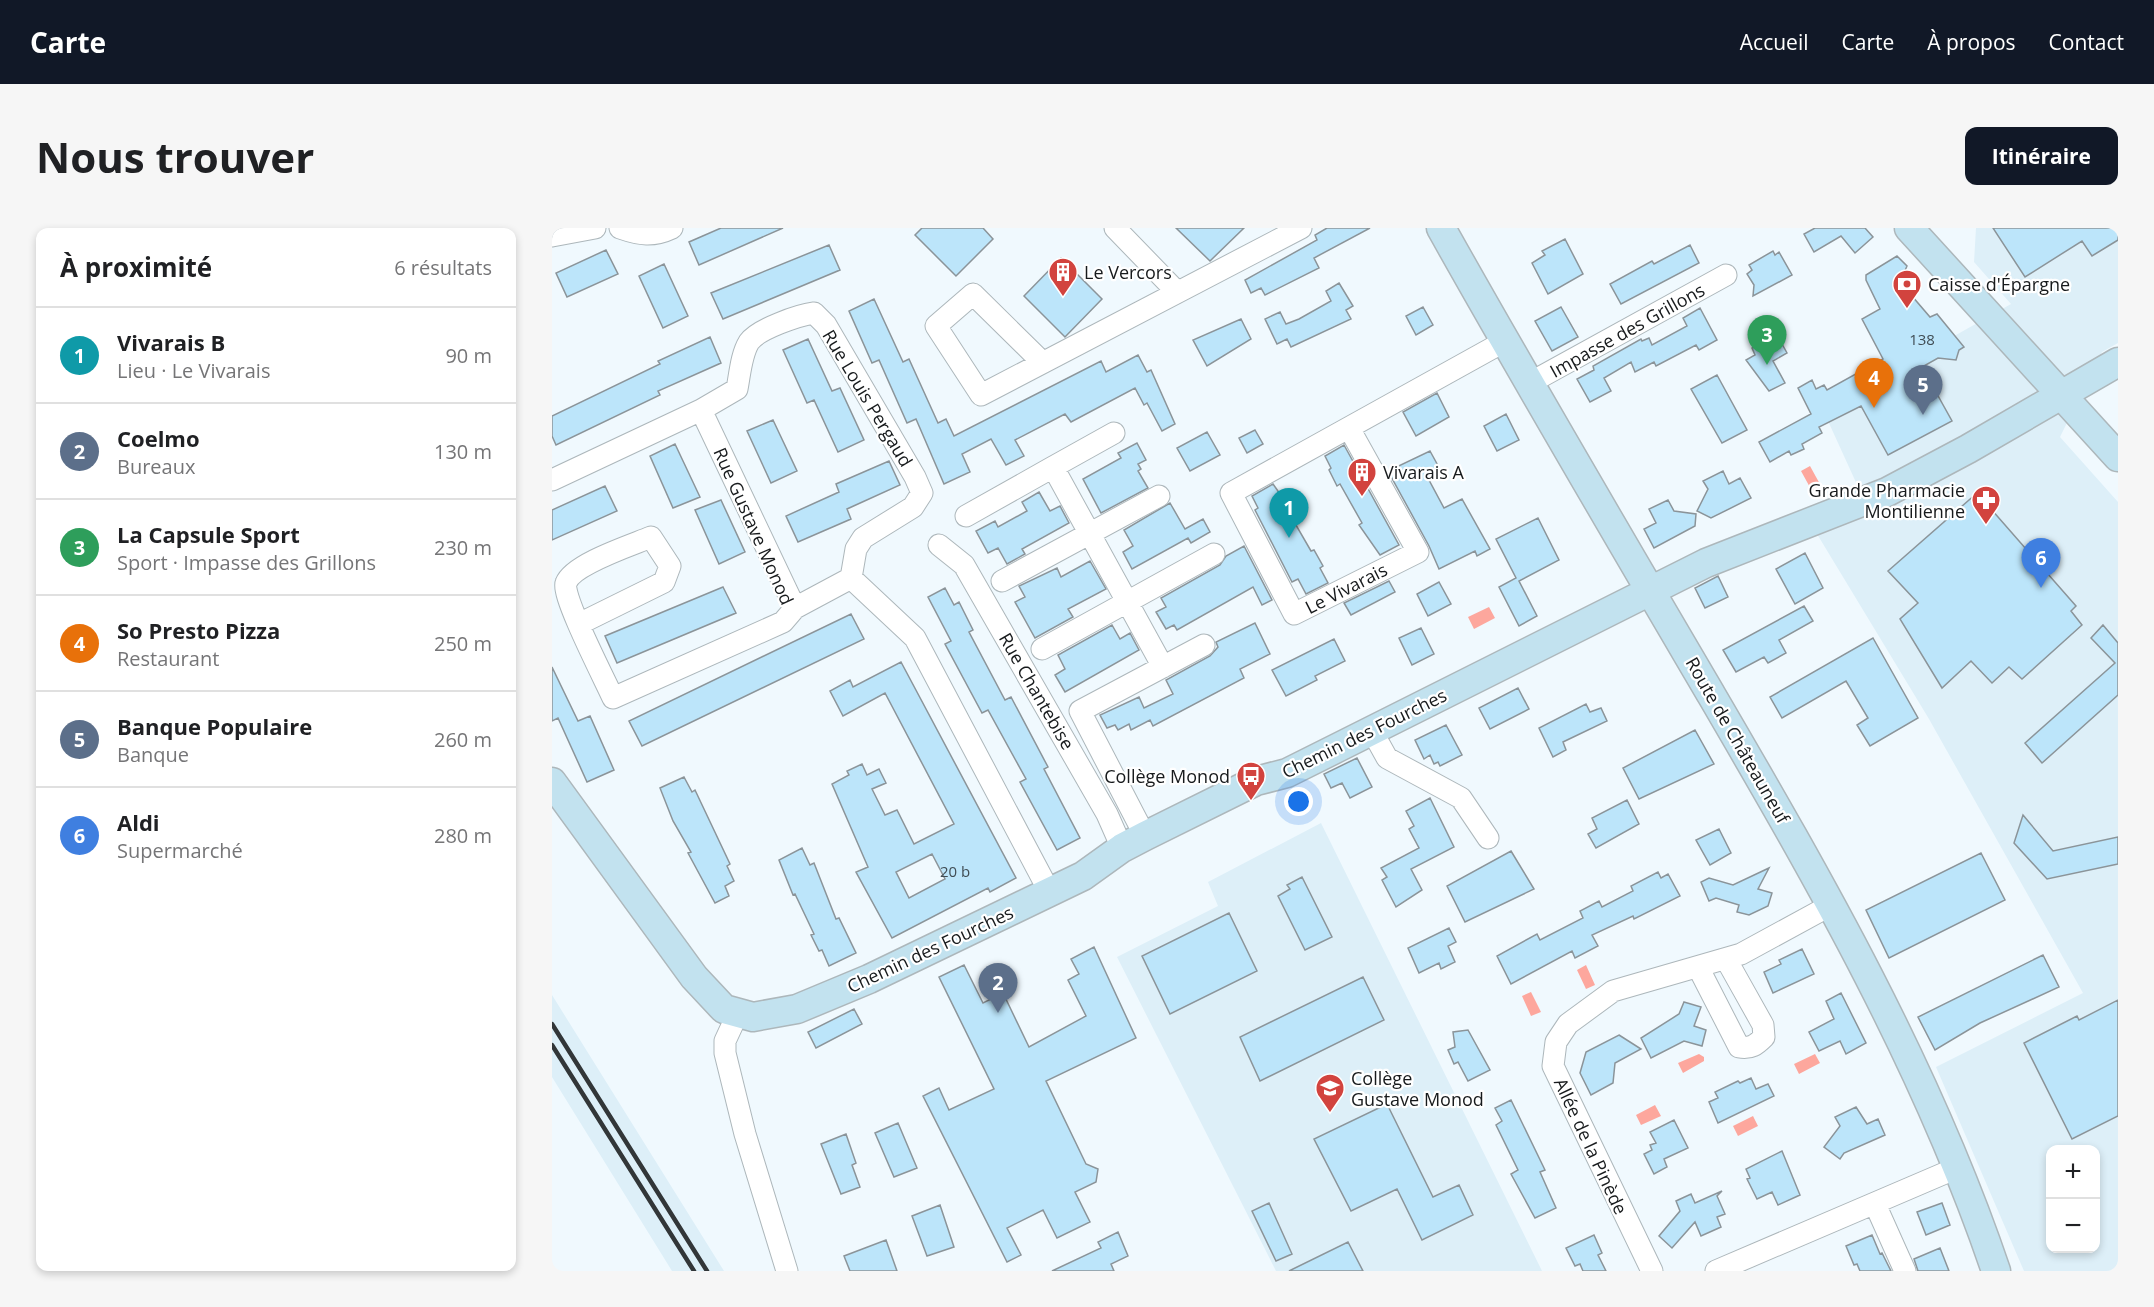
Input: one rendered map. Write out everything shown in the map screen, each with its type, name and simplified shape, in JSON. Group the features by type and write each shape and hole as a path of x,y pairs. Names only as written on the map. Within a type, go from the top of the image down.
{"main road":[{"name":"Route de Châteauneuf","path":"1441,228 1528,384 1812,867 1885,1008 1959,1167 1996,1271"},
{"path":"1909,228 2118,457"},
{"name":"Chemin des Fourches","path":"552,782 713,1000 737,1014 766,1016 797,1009 869,979 1083,876 1134,842 1256,782 1287,773 1650,589 1706,563 1887,492 2118,362"}],"street":[{"path":"552,236 595,228"},
{"path":"620,228 639,235 658,234 672,228"},
{"path":"1115,228 1177,292"},
{"path":"1041,361 973,294 936,326 981,395 1041,361 1297,229"},
{"name":"Impasse des Grillons","path":"1528,384 1726,275"},
{"name":"Rue Louis Pergaud","path":"700,410 737,389 746,349 751,339 796,315 814,313 826,325 915,477 922,493 913,507 863,538 856,549 851,578"},
{"name":"Le Vivarais","path":"1349,428 1418,552 1294,615 1231,493 1504,341"},
{"path":"552,480 700,410"},
{"name":"Rue Gustave Monod","path":"579,624 613,698 783,622 795,608 700,410"},
{"path":"966,516 1114,433"},
{"path":"1053,467 1163,667"},
{"path":"1002,581 1159,496"},
{"path":"651,537 670,566 664,582 579,624 564,593 566,582 578,569 651,537"},
{"name":"Rue Chantebise","path":"939,545 964,565 1107,814 1134,842"},
{"path":"1042,649 1214,554"},
{"path":"795,608 851,578 915,638 1049,891"},
{"path":"1134,842 1080,711 1204,645"},
{"path":"1372,731 1388,758 1461,798 1488,838"},
{"name":"Allée de la Pinède","path":"1652,1271 1594,1155 1552,1059 1556,1042 1568,1024 1606,995 1632,983 1726,959 1768,940 1831,905"},
{"path":"1698,967 1739,1047 1756,1045 1764,1037 1763,1025 1726,959"},
{"path":"737,1014 725,1041 725,1053 745,1134 787,1271"},
{"path":"1716,1271 1763,1262 1875,1204 1959,1167"},
{"path":"1875,1204 1905,1271"}],"shaded area":[{"path":"1976,228 2118,228 2118,343 2102,352 2060,437 2118,502 2118,1271 2024,1271 1936,1067 2083,993 1929,719 1817,534 1859,489 1823,410 2011,304 1974,262"},
{"path":"1810,466 1821,486 1812,491 1801,471"},
{"path":"1489,607 1495,618 1474,629 1468,617"},
{"name":"Collège Gustave Monod","path":"1321,823 1542,1271 1276,1271 1117,957 1218,906 1208,882"},
{"path":"1586,965 1595,985 1586,989 1577,970"},
{"path":"1531,992 1541,1012 1531,1016 1522,996"},
{"path":"552,995 724,1271 672,1271 552,1077"},
{"path":"1699,1054 1704,1057 1704,1061 1683,1073 1678,1063"},
{"path":"1815,1054 1820,1063 1799,1074 1794,1064"},
{"path":"1655,1105 1661,1116 1641,1125 1636,1115"},
{"path":"1753,1116 1758,1126 1738,1136 1733,1126"}],"building":[{"path":"721,228 783,228 699,265 689,242"},
{"path":"922,228 983,228 993,239 956,276 915,235"},
{"name":"Le Vercors","path":"1176,228 1244,228 1210,261"},
{"path":"1327,228 1370,228 1314,258 1319,268 1265,295 1261,288 1251,293 1245,280 1317,240 1315,235"},
{"path":"1815,228 1865,228 1873,237 1855,253 1841,236 1814,252 1804,234"},
{"path":"1993,228 2118,228 2118,240 2092,256 2082,241 2025,277"},
{"path":"1565,239 1583,274 1548,294 1532,263 1545,255 1542,251"},
{"path":"829,245 840,270 723,319 711,293"},
{"path":"1690,245 1699,263 1621,304 1610,284 1652,261 1654,264"},
{"path":"606,250 618,274 567,297 556,273"},
{"path":"1773,251 1775,255 1779,252 1792,275 1753,296 1754,285 1747,274 1752,270 1749,265"},
{"path":"1897,256 1907,266 1900,282 1930,317 1937,314 1964,347 1959,350 1956,360 1938,358 1922,367 1952,421 1888,455 1861,406 1819,427 1822,433 1802,444 1804,449 1791,455 1789,451 1770,462 1759,442 1811,414 1798,388 1812,380 1816,389 1824,385 1827,390 1883,359 1862,319 1880,309 1866,280 1866,275"},
{"name":"Le Vercors","path":"1061,258 1102,299 1065,337 1024,296"},
{"path":"664,264 688,316 663,328 639,276"},
{"path":"1339,283 1353,306 1346,310 1351,319 1291,347 1287,339 1277,344 1265,319 1280,312 1286,324 1299,319 1331,301 1326,291"},
{"path":"874,299 903,362 909,359 938,423 946,419 954,436 1101,361 1106,372 1138,355 1147,372 1151,370 1175,424 1162,431 1147,403 1144,405 1135,388 1071,422 1065,414 1015,440 1024,456 1006,465 991,439 962,454 970,472 944,484 916,419 907,423 879,360 872,363 849,311"},
{"path":"1423,307 1433,325 1416,335 1406,316"},
{"path":"1561,307 1578,337 1552,351 1535,321"},
{"path":"1700,308 1717,340 1699,350 1696,345 1656,366 1654,362 1635,372 1631,362 1604,378 1611,391 1590,402 1577,379 1594,370 1593,366 1641,339 1642,341 1649,338 1652,345 1687,326 1683,318"},
{"path":"1241,319 1251,339 1207,366 1193,340"},
{"path":"1777,335 1787,353 1773,361 1785,383 1769,391 1746,360 1755,355 1752,348"},
{"path":"710,337 721,363 658,391 660,395 556,445 552,436 552,416"},
{"path":"808,339 832,391 840,388 864,440 838,452 814,400 807,403 783,350"},
{"path":"1717,375 1747,430 1722,443 1691,389"},
{"path":"1437,393 1449,417 1416,436 1403,412"},
{"path":"1506,414 1519,440 1497,451 1484,426"},
{"path":"773,420 797,471 771,483 747,431"},
{"path":"1255,430 1263,444 1247,453 1239,438"},
{"path":"1207,432 1220,455 1190,471 1177,448"},
{"path":"1137,443 1146,460 1138,464 1141,469 1138,471 1148,488 1101,513 1083,479 1121,458 1118,453"},
{"path":"675,444 700,497 673,508 650,456"},
{"name":"Vivarais A","path":"1344,445 1399,545 1380,555 1359,525 1362,523 1340,484 1337,486 1329,470 1331,468 1325,456"},
{"path":"1430,451 1442,473 1429,480 1444,508 1462,499 1490,549 1477,556 1475,551 1439,569 1388,471"},
{"path":"889,461 900,485 847,509 851,519 798,542 786,516 839,492 836,484"},
{"path":"1723,471 1729,484 1740,478 1751,498 1711,518 1697,511 1708,489 1703,481"},
{"path":"1273,484 1292,511 1289,513 1311,551 1314,550 1323,566 1320,568 1328,583 1306,594 1298,579 1292,582 1255,510 1258,508 1252,496"},
{"path":"605,486 617,511 552,540 552,510"},
{"path":"1039,492 1050,511 1060,506 1069,523 1022,549 1025,554 1007,564 998,548 988,553 976,531 995,521 998,527 1027,511 1022,502"},
{"path":"1977,493 2076,606 2071,611 2082,625 2022,679 2009,667 1992,683 1971,661 1942,688 1900,619 1918,603 1888,571"},
{"path":"721,500 745,552 719,564 695,510"},
{"path":"1668,500 1674,511 1696,514 1695,526 1654,548 1644,529 1656,523 1649,509"},
{"path":"1170,503 1185,529 1203,519 1210,532 1191,543 1188,538 1132,569 1123,552 1133,546 1124,530"},
{"path":"1538,518 1559,560 1519,581 1537,616 1519,626 1499,587 1516,578 1496,539"},
{"path":"1244,546 1272,600 1262,605 1253,587 1177,630 1174,625 1166,629 1156,612 1166,607 1161,598 1220,565 1226,556"},
{"path":"1805,553 1823,588 1795,604 1776,569"},
{"path":"1090,561 1106,589 1068,609 1073,617 1035,638 1015,602 1025,597 1019,586 1057,568 1061,577"},
{"path":"1718,576 1728,597 1705,608 1695,588"},
{"path":"1389,581 1395,592 1351,615 1344,603"},
{"path":"1439,582 1451,604 1428,616 1417,594"},
{"path":"723,587 736,613 617,663 605,636"},
{"path":"945,588 954,605 959,602 973,630 969,632 1005,700 1011,697 1048,767 1044,769 1080,838 1057,850 1020,782 1026,779 988,710 982,713 945,644 951,641 928,597"},
{"path":"1804,606 1813,621 1779,640 1786,653 1768,663 1764,657 1736,672 1723,650"},
{"path":"851,614 864,639 642,746 629,721"},
{"path":"1255,623 1270,654 1240,669 1244,678 1153,726 1150,720 1131,730 1129,724 1118,730 1115,725 1107,728 1100,715 1139,697 1144,708 1173,694 1166,680 1210,656 1218,647 1216,642"},
{"path":"1112,625 1120,639 1130,633 1139,650 1065,692 1055,675 1065,669 1058,655"},
{"path":"2103,625 2118,643 2118,695 2042,763 2025,743 2115,663 2091,638"},
{"path":"1421,628 1434,654 1412,665 1399,638"},
{"path":"1873,638 1918,718 1870,746 1857,725 1868,718 1846,681 1782,718 1770,697"},
{"path":"1334,639 1345,661 1315,676 1317,680 1286,696 1272,670"},
{"path":"901,662 1016,878 990,892 988,888 892,938 856,872 868,867 832,784 849,775 847,771 862,764 867,775 879,769 886,783 872,789 885,815 897,810 914,844 954,824 885,693 843,716 830,691 850,680 853,687","holes":["932,854 945,879 909,898 896,872"]},
{"path":"552,667 578,721 590,716 614,770 587,782 558,718 552,721"},
{"path":"1518,688 1529,709 1490,729 1479,708"},
{"path":"1586,704 1590,712 1601,708 1607,721 1563,742 1566,750 1553,757 1539,728"},
{"path":"1446,725 1462,755 1440,766 1438,762 1434,764 1430,755 1424,759 1415,740"},
{"path":"1695,730 1714,764 1639,799 1623,768"},
{"path":"1357,758 1372,787 1350,798 1342,783 1331,788 1324,774"},
{"path":"684,777 692,792 695,790 730,864 727,866 734,881 725,886 729,896 715,903 688,853 691,852 673,821 660,788"},
{"path":"1430,798 1454,847 1411,869 1422,890 1396,907 1382,880 1387,877 1381,868 1419,848 1409,829 1414,826 1406,811"},
{"path":"1627,800 1639,824 1596,848 1588,834 1597,829 1592,818"},
{"path":"2023,815 2053,851 2118,837 2118,864 2047,879 2014,843"},
{"path":"1719,829 1731,853 1710,865 1696,840"},
{"path":"802,848 810,865 814,863 836,919 839,918 856,953 829,966 822,950 819,951 811,935 814,934 795,894 793,895 779,860"},
{"path":"1511,851 1534,889 1465,922 1447,886"},
{"path":"1981,853 2005,900 1889,958 1866,910"},
{"path":"1769,868 1758,889 1772,893 1768,906 1749,915 1737,912 1739,905 1716,898 1709,901 1701,882 1709,878 1733,885"},
{"path":"1658,872 1661,878 1668,874 1680,896 1634,919 1633,916 1592,935 1598,946 1575,958 1572,951 1511,984 1497,956 1537,934 1540,940 1583,918 1580,911 1599,901 1602,907 1633,891 1631,886"},
{"path":"1302,877 1332,937 1305,950 1278,896 1290,889 1287,885"},
{"path":"1229,913 1257,971 1170,1014 1142,956"},
{"path":"1449,928 1456,942 1448,946 1455,962 1441,969 1439,963 1419,973 1408,948"},
{"path":"1094,947 1136,1038 1046,1081 1086,1164 1098,1169 1096,1182 1075,1192 1090,1222 1057,1238 1043,1210 1007,1228 1021,1255 1007,1262 923,1096 939,1088 949,1110 994,1089 939,977 964,965 983,1003 1003,993 1029,1047 1086,1016 1068,980 1079,974 1071,959"},
{"path":"1802,949 1814,974 1773,993 1764,972 1781,964 1779,960"},
{"path":"2043,955 2059,987 1980,1023 1935,1050 1918,1017"},
{"path":"1363,977 1384,1020 1260,1081 1240,1037"},
{"path":"1841,993 1866,1043 1846,1054 1840,1041 1819,1051 1809,1032 1834,1019 1826,1001"},
{"path":"2118,1000 2118,1116 2072,1139 2024,1043 2077,1016 2079,1020"},
{"path":"1684,1002 1701,1007 1694,1026 1706,1030 1702,1046 1684,1041 1651,1058 1641,1038 1679,1014"},
{"path":"854,1009 862,1024 816,1048 808,1032"},
{"path":"1468,1030 1490,1070 1468,1081 1458,1062 1454,1064 1448,1050 1455,1047 1453,1032"},
{"path":"1619,1035 1641,1049 1615,1063 1613,1083 1591,1095 1580,1073 1586,1052"},
{"path":"1751,1078 1756,1089 1768,1084 1774,1096 1718,1123 1709,1102 1718,1098 1715,1092 1738,1081 1740,1083"},
{"path":"1511,1100 1545,1170 1540,1172 1556,1208 1535,1218 1511,1174 1518,1170 1496,1125 1502,1121 1495,1108"},
{"path":"1387,1104 1433,1197 1459,1185 1473,1215 1422,1240 1397,1189 1351,1211 1314,1139"},
{"path":"1856,1107 1867,1124 1878,1119 1885,1135 1844,1153 1840,1159 1824,1147 1840,1126 1835,1117"},
{"path":"1674,1120 1688,1148 1664,1159 1667,1167 1654,1174 1644,1154 1652,1150 1650,1145 1656,1143 1650,1132"},
{"path":"898,1123 917,1168 894,1177 875,1133"},
{"path":"846,1134 856,1163 852,1165 860,1187 841,1194 821,1144"},
{"path":"1782,1151 1800,1195 1778,1205 1772,1192 1757,1199 1747,1179 1750,1178 1746,1169"},
{"path":"1722,1191 1717,1196 1725,1214 1717,1217 1721,1227 1701,1236 1695,1222 1672,1248 1659,1236 1680,1211 1676,1201 1691,1194 1695,1203"},
{"path":"1269,1203 1292,1254 1276,1261 1252,1211"},
{"path":"1942,1203 1950,1225 1926,1235 1917,1212"},
{"path":"940,1205 954,1247 927,1256 912,1216"},
{"path":"1118,1232 1128,1256 1111,1264 1114,1271 1052,1271 1101,1248 1098,1242"},
{"path":"1594,1235 1602,1253 1598,1255 1606,1271 1583,1271 1580,1264 1575,1266 1566,1248"},
{"path":"1872,1235 1891,1271 1860,1271 1857,1264 1854,1265 1846,1246"},
{"path":"886,1240 897,1271 850,1271 844,1256"},
{"path":"1348,1242 1363,1271 1289,1271"},
{"path":"1940,1248 1949,1271 1918,1271 1914,1259"}],"railway":[{"path":"552,1024 707,1271"},
{"path":"552,1045 694,1271"}],"place":[{"name":"Le Vercors","path":"1063,298"},
{"name":"Caisse d'Épargne","path":"1907,310"},
{"name":"La Capsule Sport","path":"1767,365"},
{"name":"So Presto Pizza","path":"1874,408"},
{"name":"Banque Populaire","path":"1923,415"},
{"name":"Vivarais A","path":"1362,498"},
{"name":"Grande Pharmacie Montilienne","path":"1986,526"},
{"name":"Vivarais B","path":"1289,538"},
{"name":"Aldi","path":"2041,588"},
{"name":"Collège Monod","path":"1251,802"},
{"name":"Coelmo","path":"998,1013"},
{"name":"Collège Gustave Monod","path":"1330,1114"}]}
